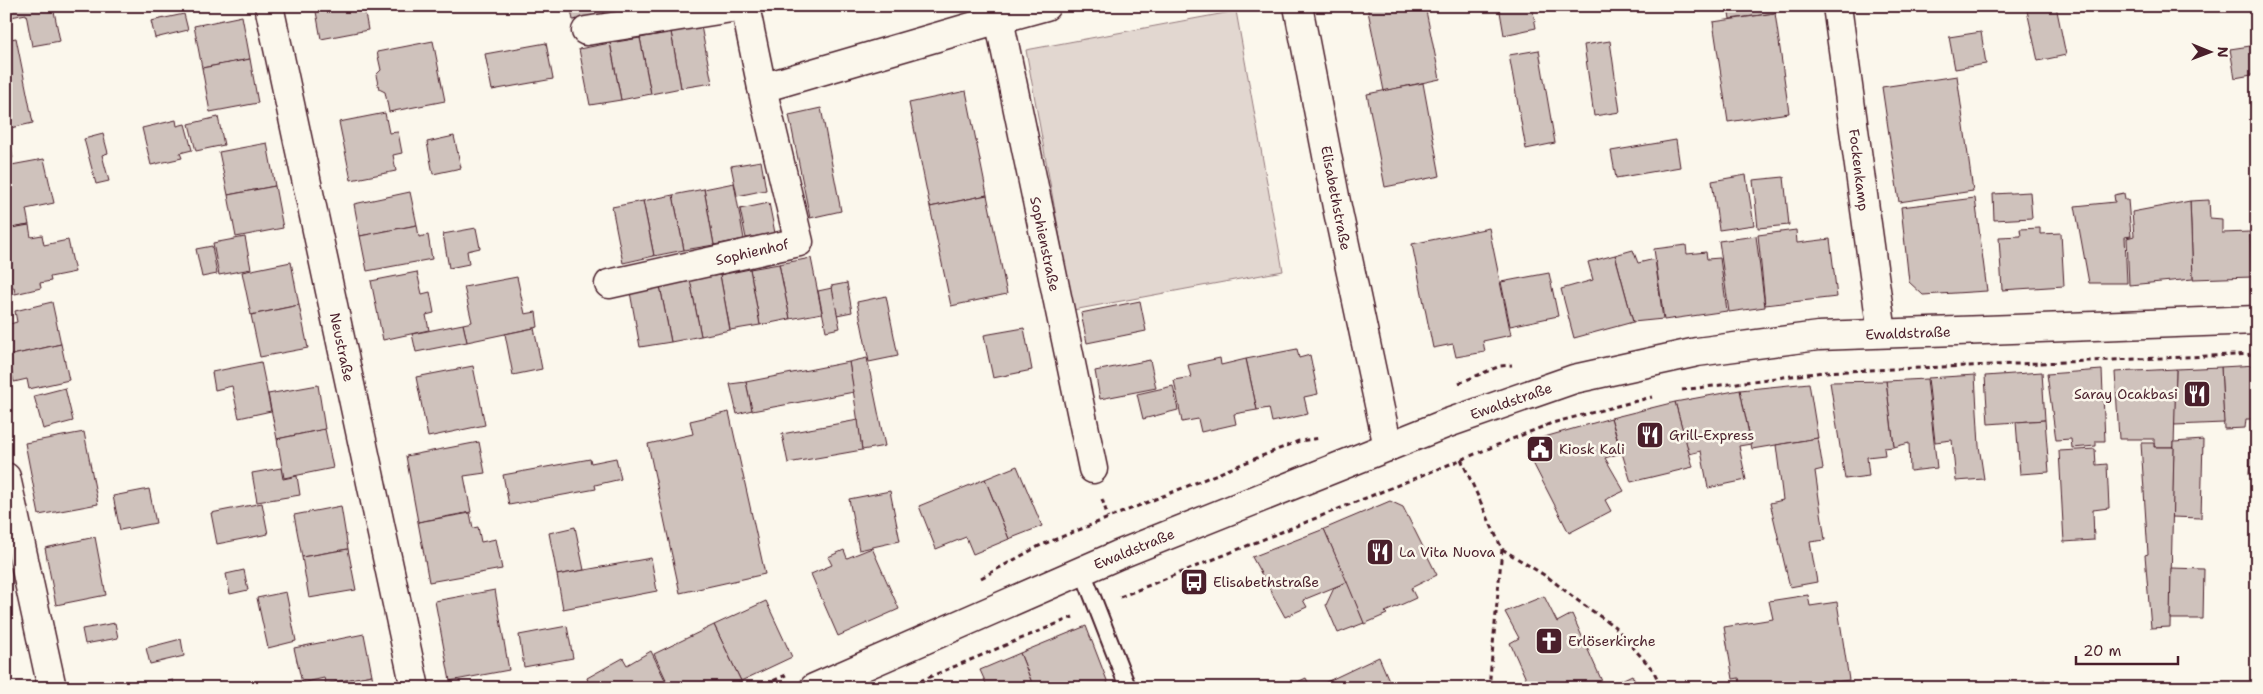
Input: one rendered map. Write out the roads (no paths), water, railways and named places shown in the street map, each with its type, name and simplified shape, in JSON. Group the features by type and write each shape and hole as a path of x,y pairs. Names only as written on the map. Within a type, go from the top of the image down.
{"street":[{"name":"Neustraße","path":"269,6 416,688"},
{"name":"Sophienhof","path":"586,31 744,6 799,242 609,284"},
{"path":"762,88 998,12 1046,6"},
{"name":"Elisabethstraße","path":"1298,6 1337,207 1388,447"},
{"name":"Fockenkamp","path":"1837,6 1882,333"},
{"name":"Sophienstraße","path":"998,12 1093,469"},
{"name":"Ewaldstraße","path":"814,688 1082,570 1445,424 1574,379 1706,351 1818,336 2257,320"},
{"path":"6,476 52,688"}],"lane":[{"path":"1082,570 1128,688"}],"place":[{"name":"Saray Ocakbasi","path":"2197,394"},
{"name":"Grill-Express","path":"1650,435"},
{"name":"Kiosk Kali","path":"1540,449"},
{"name":"La Vita Nuova","path":"1380,552"},
{"name":"Elisabethstraße","path":"1194,582"},
{"name":"Erlöserkirche","path":"1549,641"}]}
